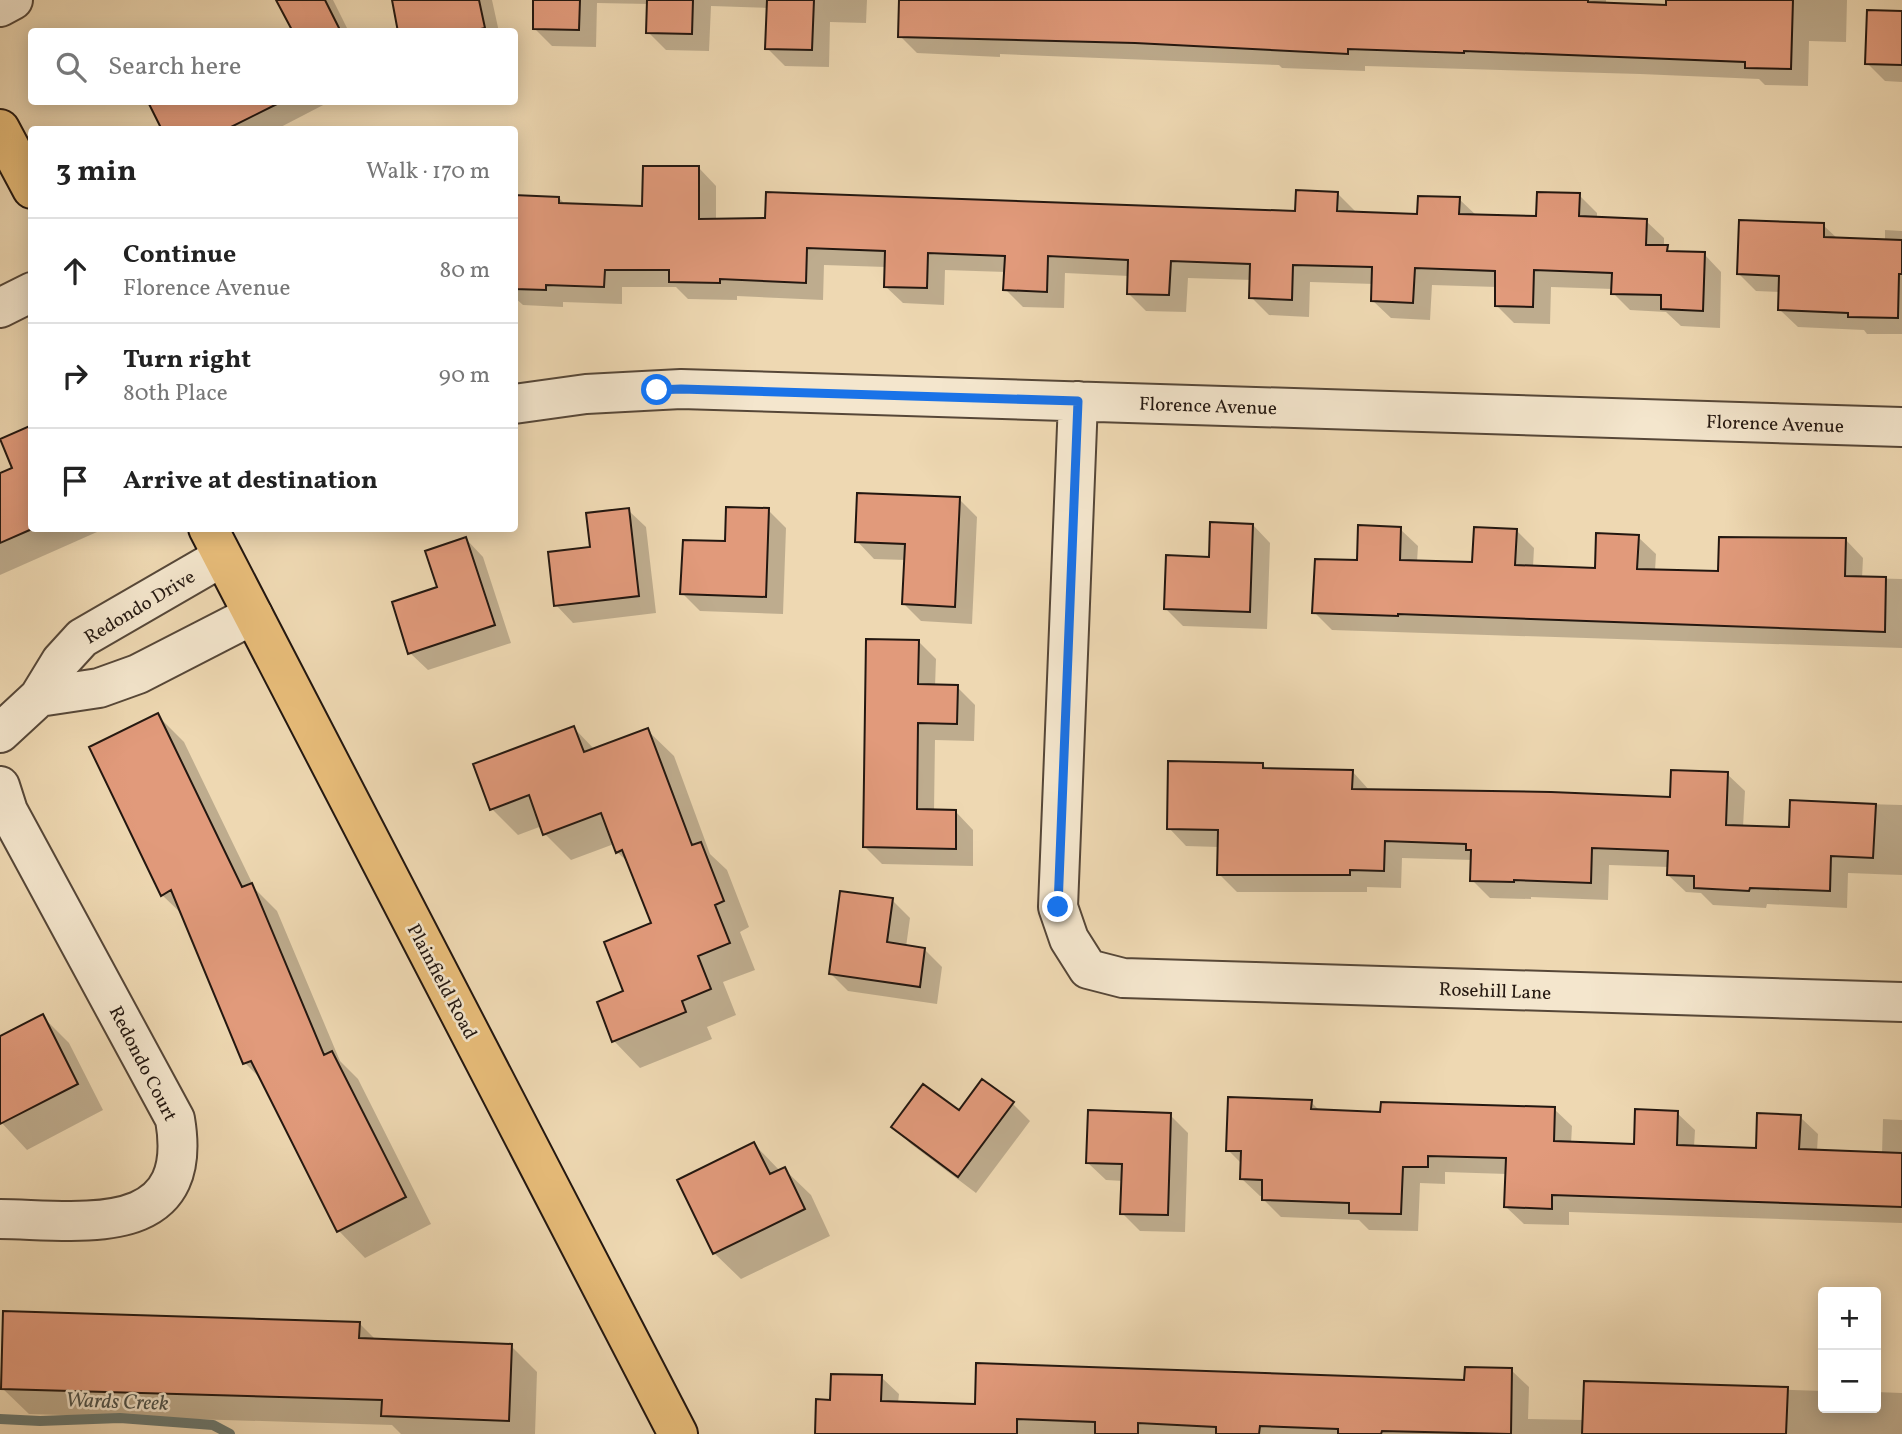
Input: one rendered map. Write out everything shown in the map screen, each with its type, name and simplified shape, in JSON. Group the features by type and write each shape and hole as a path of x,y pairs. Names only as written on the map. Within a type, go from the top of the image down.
{"main road":[{"path":"0,129 28,182"},
{"name":"Plainfield Road","path":"215,543 678,1434"}],"street":[{"path":"0,7 13,0"},
{"path":"0,308 28,294"},
{"name":"Florence Avenue","path":"518,403 586,394 681,389 1902,427"},
{"name":"Rosehill Lane","path":"1078,401 1058,907 1069,939 1088,970 1123,978 1902,1002"},
{"name":"Redondo Drive","path":"0,733 39,697 61,661 82,638 215,543"},
{"path":"39,697 99,688 138,674 253,615"},
{"name":"Redondo Court","path":"0,786 8,811 175,1119 179,1140 178,1159 164,1192 152,1205 136,1213 90,1220 0,1219"}],"building":[{"path":"276,0 325,0 339,28 291,28"},
{"path":"392,0 479,0 485,28 397,28"},
{"path":"533,0 580,0 579,30 533,29"},
{"path":"647,0 693,0 692,34 646,33"},
{"path":"767,0 814,0 812,50 765,49"},
{"path":"899,0 1588,0 1666,5 1666,0 1793,0 1791,69 1745,68 1745,62 1464,51 1348,49 1348,54 1135,43 898,37"},
{"path":"1867,10 1902,11 1902,65 1865,64"},
{"path":"150,105 275,105 233,126 160,126"},
{"path":"643,166 699,166 699,219 765,218 766,192 1295,211 1296,190 1338,192 1337,211 1417,214 1418,196 1460,197 1459,214 1536,216 1537,192 1580,193 1579,216 1647,219 1646,245 1668,245 1667,251 1705,252 1703,311 1661,309 1661,295 1611,294 1612,273 1534,270 1533,307 1495,306 1495,271 1415,268 1413,303 1371,301 1372,267 1293,265 1292,300 1249,298 1250,264 1171,261 1169,295 1127,294 1128,260 1048,256 1047,292 1003,290 1005,256 928,253 927,288 884,287 885,251 807,248 806,283 720,279 720,283 669,282 669,270 605,270 604,287 546,285 546,290 518,289 518,195 559,197 559,203 642,206"},
{"path":"1739,220 1824,223 1824,237 1902,240 1898,318 1848,317 1848,313 1778,310 1779,276 1737,274"},
{"path":"28,427 28,531 0,543 0,473 12,468 0,439"},
{"path":"857,493 960,497 955,607 902,604 905,544 855,542"},
{"path":"726,507 769,508 766,597 680,594 683,540 725,541"},
{"path":"629,508 639,596 554,606 548,552 590,547 586,513"},
{"path":"1210,522 1253,524 1250,612 1164,609 1166,555 1209,557"},
{"path":"1358,525 1401,527 1400,560 1472,562 1474,527 1517,529 1515,565 1595,568 1596,533 1639,535 1637,569 1718,571 1719,537 1846,538 1845,576 1886,577 1885,632 1312,613 1315,559 1357,560"},
{"path":"466,537 495,625 408,654 392,602 437,587 425,551"},
{"path":"866,639 919,640 918,684 958,685 957,724 918,723 917,809 956,810 956,849 863,847"},
{"path":"158,713 242,887 252,883 324,1055 332,1051 406,1197 337,1232 251,1061 243,1064 171,890 161,896 89,747"},
{"path":"574,726 584,752 648,728 692,845 701,842 724,901 715,905 730,943 698,956 711,989 682,1001 686,1012 612,1042 597,1002 623,991 604,942 651,923 622,850 616,853 601,813 543,835 529,795 490,810 473,764"},
{"path":"1168,761 1263,763 1263,768 1353,770 1352,789 1670,797 1671,770 1728,772 1726,825 1789,827 1790,800 1876,804 1873,858 1831,856 1830,891 1694,888 1694,876 1667,875 1668,851 1592,848 1591,883 1470,881 1471,850 1466,850 1466,844 1385,841 1384,871 1350,870 1350,875 1217,875 1218,830 1167,829"},
{"path":"840,891 893,898 887,942 925,948 920,987 829,974"},
{"path":"43,1014 78,1084 0,1124 0,1036"},
{"path":"982,1079 1014,1102 958,1177 891,1127 923,1084 959,1110"},
{"path":"1228,1097 1312,1100 1311,1109 1380,1112 1381,1102 1555,1107 1554,1141 1634,1144 1635,1109 1678,1111 1677,1145 1756,1148 1757,1113 1801,1115 1799,1149 1902,1153 1902,1207 1552,1195 1552,1209 1504,1207 1506,1158 1428,1156 1428,1167 1403,1167 1401,1214 1349,1213 1349,1203 1262,1200 1262,1180 1240,1179 1241,1151 1226,1151"},
{"path":"1088,1110 1171,1113 1168,1215 1120,1214 1122,1164 1086,1163"},
{"path":"754,1142 770,1174 785,1167 805,1209 713,1254 677,1180"},
{"path":"3,1311 360,1322 359,1338 512,1344 509,1421 381,1416 382,1400 1,1389"},
{"path":"976,1363 1464,1380 1465,1367 1512,1368 1511,1434 1382,1431 1381,1434 1338,1434 1338,1429 1260,1426 1259,1434 1216,1434 1216,1427 1138,1423 1138,1434 1095,1434 1095,1422 1017,1419 1017,1434 815,1434 816,1399 830,1400 831,1374 882,1375 881,1401 975,1404"},
{"path":"1584,1381 1788,1387 1786,1434 1582,1434"}],"waterway":[{"name":"Wards Creek","path":"0,1419 40,1421 120,1418 213,1425 230,1434"}],"route":[{"path":"657,390 1078,401 1058,907"}]}
